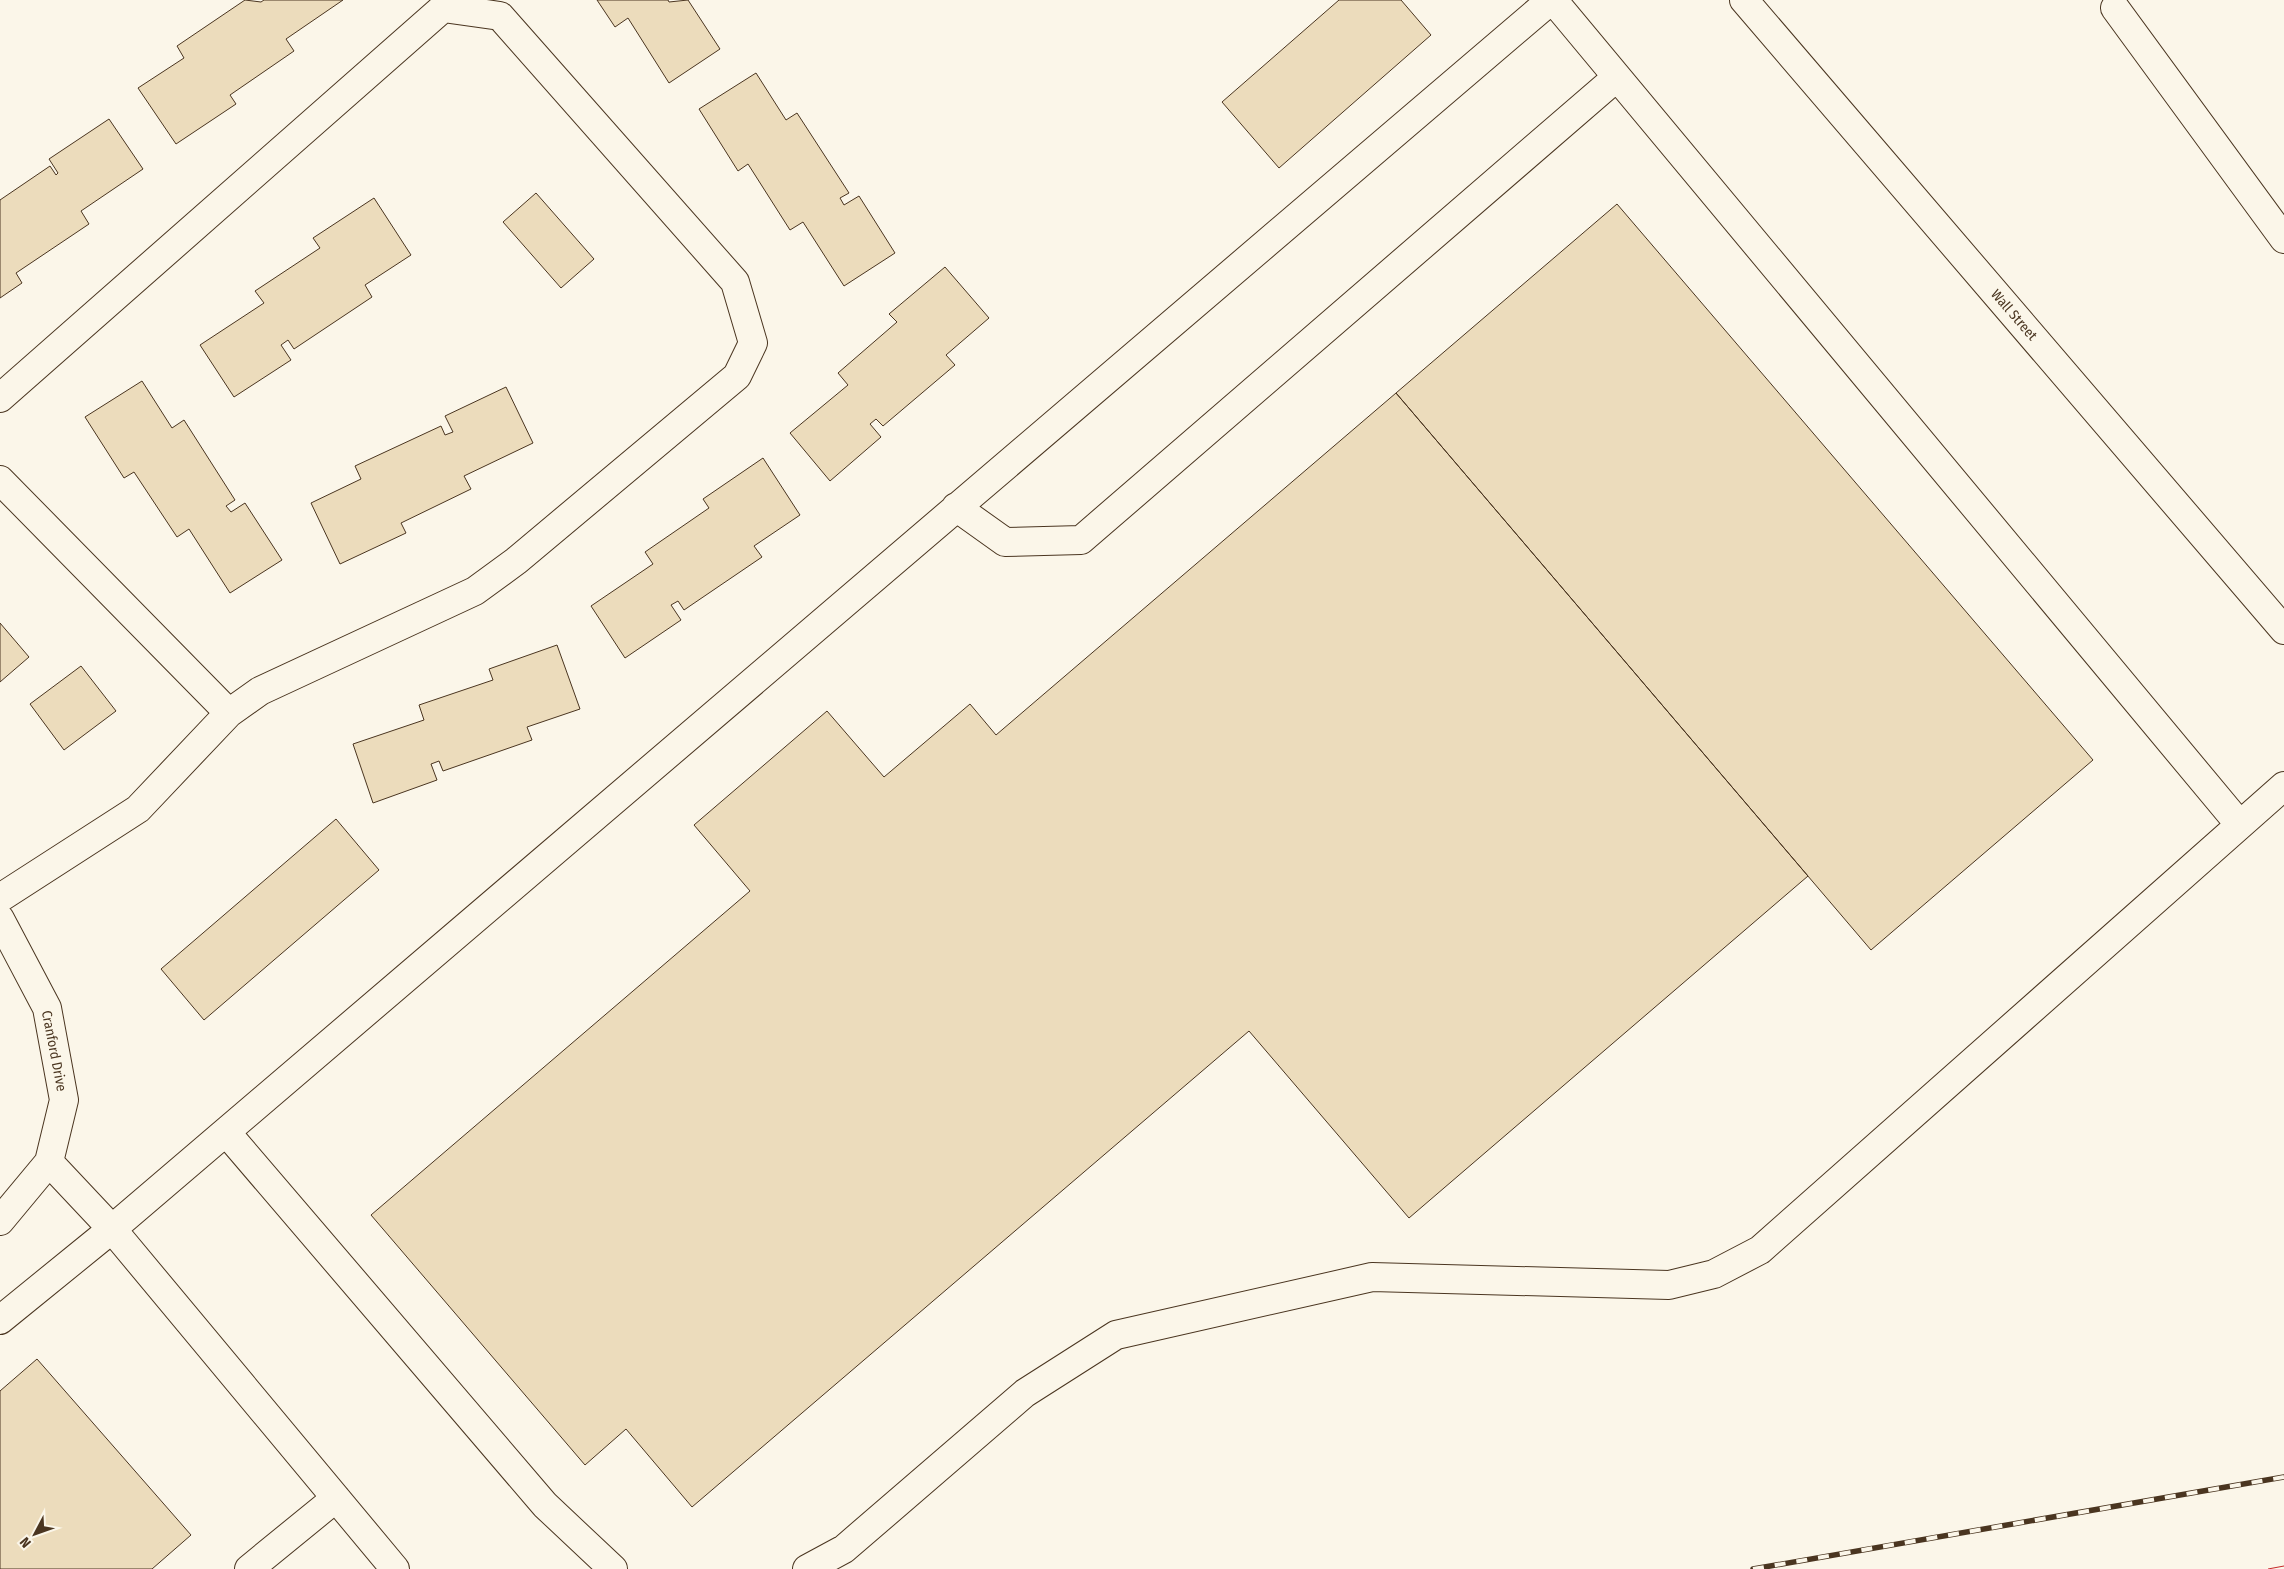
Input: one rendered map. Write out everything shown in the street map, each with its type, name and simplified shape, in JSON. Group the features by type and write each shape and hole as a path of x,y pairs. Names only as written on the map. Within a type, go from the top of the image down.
{"street":[{"path":"0,1320 112,1229 1552,0 2240,825"},
{"name":"Wall Street","path":"1744,0 2284,629"},
{"path":"0,398 443,8 500,16 735,282 753,343 737,376 516,562 476,591 260,691 229,713 138,809 0,898"},
{"path":"2115,8 2284,239"},
{"path":"956,507 1005,542 1081,540 1617,77"},
{"path":"0,480 229,713"},
{"path":"807,1569 844,1549 1025,1393 1116,1335 1372,1277 1669,1285 1714,1274 1760,1250 2284,786"},
{"name":"Cranford Drive","path":"0,919 47,1008 64,1100 49,1162"},
{"path":"226,1132 545,1505 613,1569"},
{"path":"0,1221 49,1162 112,1229 395,1569"},
{"path":"249,1569 336,1498"}],"building":[{"path":"245,0 261,2 264,0 343,0 286,39 294,51 230,95 236,104 176,144 138,88 184,58 177,46"},
{"path":"597,0 668,0 669,2 688,0 720,49 669,83 628,18 615,27"},
{"path":"1339,0 1401,0 1431,35 1279,168 1222,102"},
{"path":"756,73 786,120 797,113 849,193 840,198 844,205 859,196 895,253 844,286 803,222 790,230 748,164 738,171 699,109"},
{"path":"109,119 143,169 81,211 89,224 16,273 22,283 0,298 0,200 50,166 56,175 58,173 49,159"},
{"path":"536,193 594,259 561,288 503,222"},
{"path":"374,198 411,255 365,285 372,297 294,349 288,340 281,345 291,360 234,397 200,345 264,303 255,291 320,248 313,238"},
{"path":"1617,204 2093,760 1871,950 1396,393"},
{"path":"945,267 989,318 946,355 955,365 883,426 876,419 870,424 881,437 830,481 790,433 848,385 838,373 897,322 889,314"},
{"path":"142,381 172,428 184,420 235,500 226,506 231,512 245,503 282,560 230,593 189,529 177,537 134,472 124,478 85,417"},
{"path":"506,387 533,443 464,476 471,489 401,523 406,533 340,564 311,503 361,479 355,466 441,426 445,435 453,432 445,416"},
{"path":"1396,393 1808,876 1409,1218 1249,1031 692,1507 626,1429 585,1465 371,1215 750,891 694,825 827,711 884,777 970,704 996,735"},
{"path":"763,458 800,515 754,546 762,557 684,610 678,601 671,605 681,620 625,658 591,606 653,564 645,552 709,508 703,499"},
{"path":"0,623 29,657 0,682"},
{"path":"557,645 580,709 527,727 532,740 443,771 439,761 431,764 437,780 373,803 353,744 424,720 419,705 493,680 489,669"},
{"path":"81,666 116,711 64,750 30,704"},
{"path":"336,819 379,870 204,1020 161,969"},
{"path":"37,1359 191,1535 152,1569 0,1569 0,1391"}],"railway":[{"path":"1753,1569 2284,1477"}],"power":[{"path":"2268,1569 2284,1566"}]}
